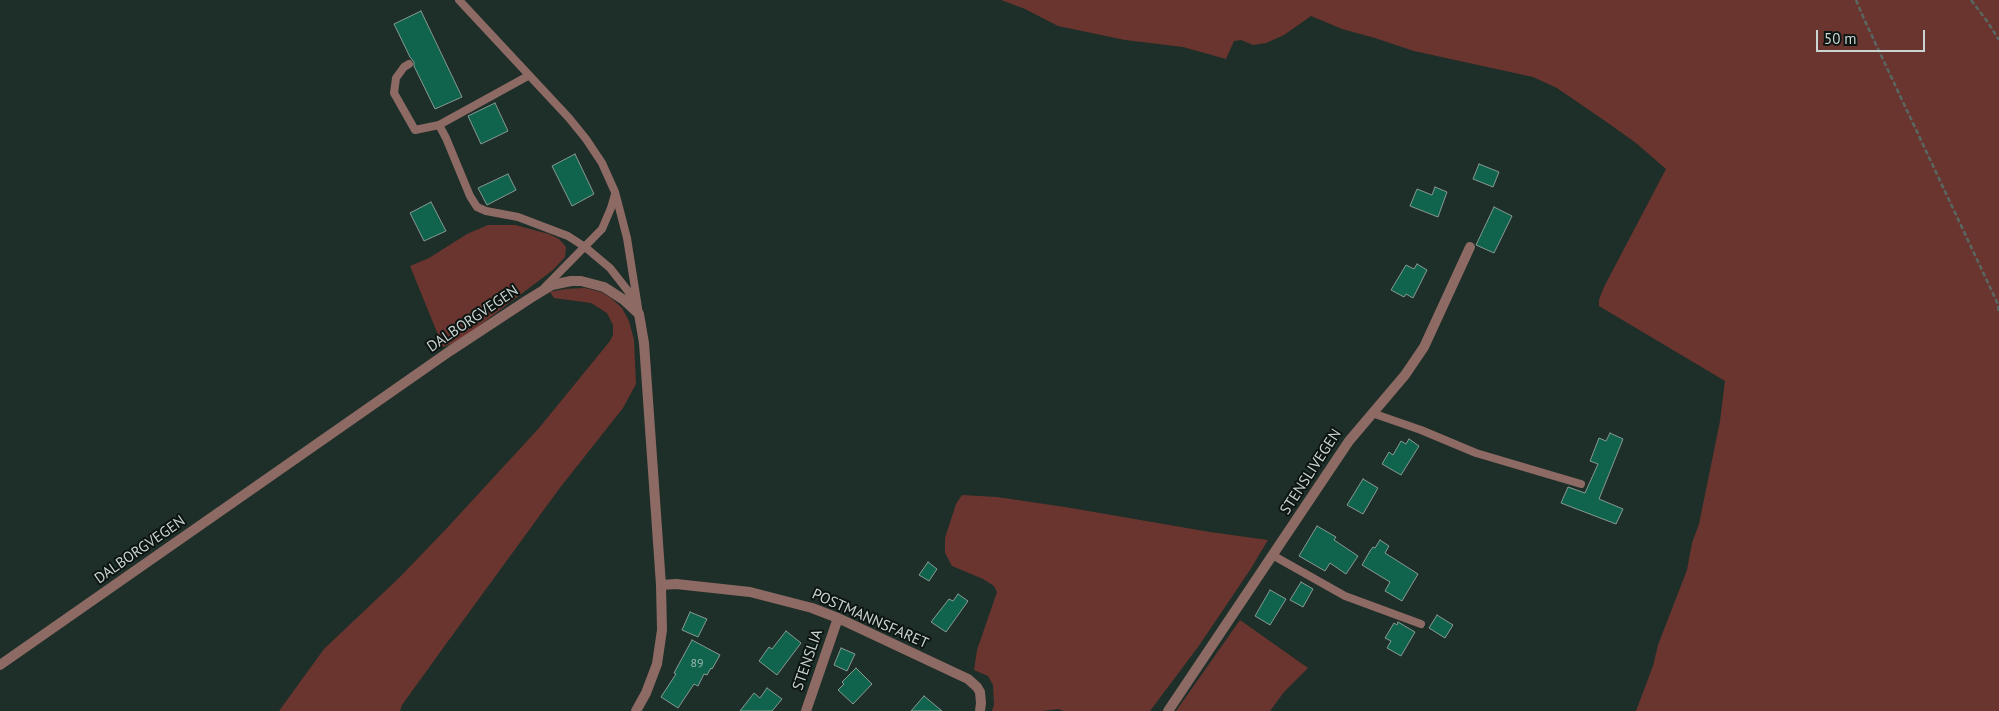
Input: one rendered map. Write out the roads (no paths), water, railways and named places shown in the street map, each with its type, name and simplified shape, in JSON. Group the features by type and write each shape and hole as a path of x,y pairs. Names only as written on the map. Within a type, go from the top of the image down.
{"street":[{"name":"STENSLIVEGEN","path":"1168,711 1274,556 1339,456 1372,413 1405,375 1424,347 1470,247"},
{"name":"DALBORGVEGEN","path":"0,665 450,351 542,290 552,285 566,282 593,283 614,294 639,314"},
{"path":"636,711 646,693 660,648 662,630 661,585 646,366 639,314"},
{"name":"POSTMANNSFARET","path":"661,585 676,584 750,592 797,604 838,618 968,679 980,692 980,711"},
{"name":"STENSLIA","path":"806,711 838,618"}],"lane":[{"path":"459,0 569,118 586,138 602,163 615,192 627,238 639,314"},
{"path":"409,64 399,72 394,84 398,101 415,130 439,124 528,76"},
{"path":"439,124 470,196 477,207 486,211 518,217 550,228 568,236 585,247 610,268 639,314"},
{"path":"542,290 555,275 596,237 607,220 615,192"},
{"path":"1372,413 1421,430 1476,453 1581,484"},
{"path":"1274,556 1345,596 1421,624"}]}
